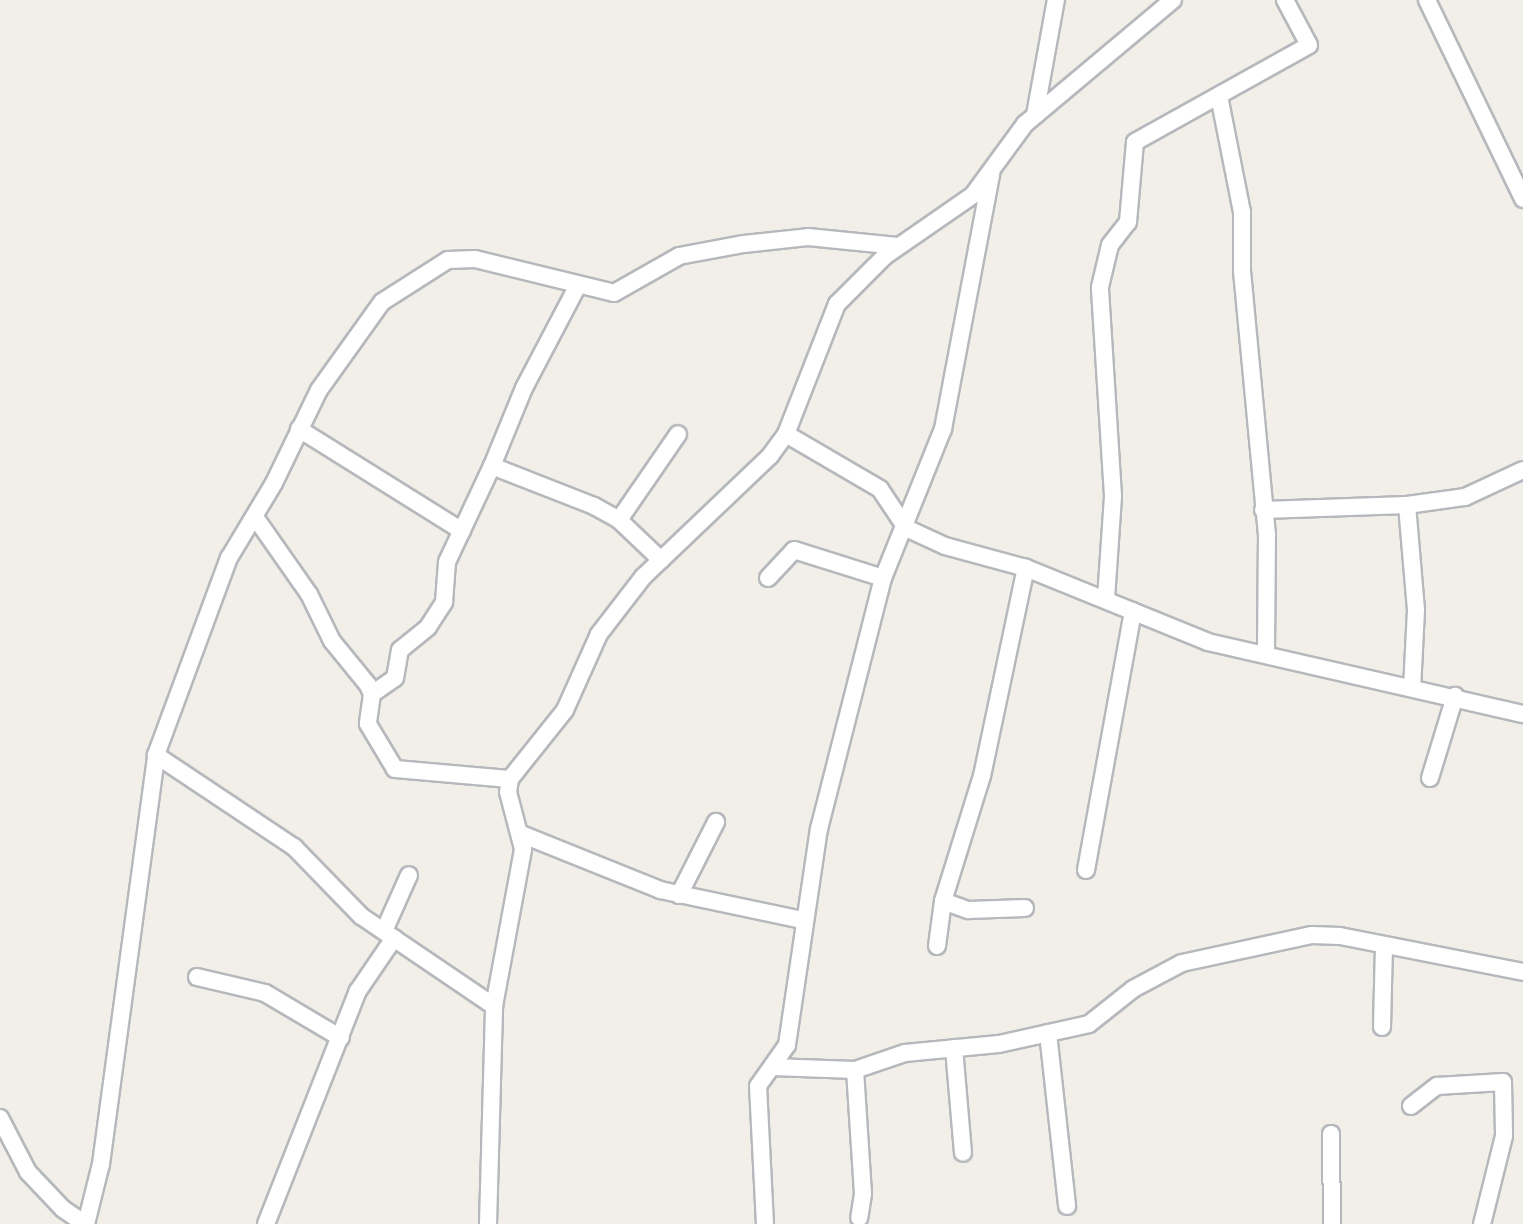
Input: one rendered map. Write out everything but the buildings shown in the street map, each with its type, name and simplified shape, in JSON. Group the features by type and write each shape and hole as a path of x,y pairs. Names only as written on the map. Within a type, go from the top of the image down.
{"street":[{"path":"1035,115 1056,0"},
{"path":"488,1224 494,1006 520,877 521,834 508,792 510,779 565,710 599,634 661,560 770,456 786,434 825,323 837,304 898,246 973,195 1035,115 1173,0"},
{"path":"1106,599 1113,496 1100,287 1110,245 1128,222 1135,142 1309,45 1285,0"},
{"path":"1427,0 1523,199"},
{"path":"1219,96 1242,212 1242,271 1263,510 1266,654"},
{"path":"765,1224 758,1086 787,1045 802,920 819,829 883,578 906,528 943,429 991,174"},
{"path":"0,1118 28,1172 63,1209 86,1224 101,1164 140,843 156,755 229,558 255,517 319,390 382,302 448,260 475,259 614,293 679,256 744,244 808,237 898,246"},
{"path":"372,694 395,678 400,650 428,627 444,602 447,562 524,388 578,285"},
{"path":"299,429 462,531"},
{"path":"619,520 678,434"},
{"path":"786,434 880,489 906,528 945,546 1026,568 1208,642 1523,714"},
{"path":"492,466 560,488 619,520 661,560"},
{"path":"1263,510 1407,505 1465,497 1523,470"},
{"path":"1407,505 1416,610 1412,688"},
{"path":"255,517 309,594 332,641 372,694 368,724 395,769 510,779"},
{"path":"768,578 794,550 883,578"},
{"path":"937,946 943,901 982,776 1026,568"},
{"path":"1086,870 1133,611"},
{"path":"1430,778 1455,696"},
{"path":"156,755 294,847 333,893 494,1006"},
{"path":"679,895 716,822"},
{"path":"521,834 550,850 679,895 802,920"},
{"path":"266,1224 358,991 389,934 409,875"},
{"path":"943,901 968,910 1025,908"},
{"path":"772,1067 855,1070 905,1053 954,1048 1089,1024 1133,989 1216,953 1312,935 1523,972"},
{"path":"1382,1027 1384,946"},
{"path":"197,977 265,993 341,1038"},
{"path":"1048,1033 1067,1206"},
{"path":"954,1048 963,1153"},
{"path":"855,1070 863,1194 859,1218"},
{"path":"1411,1106 1437,1086 1503,1082 1504,1136 1482,1224"},
{"path":"1331,1134 1332,1224"}]}
